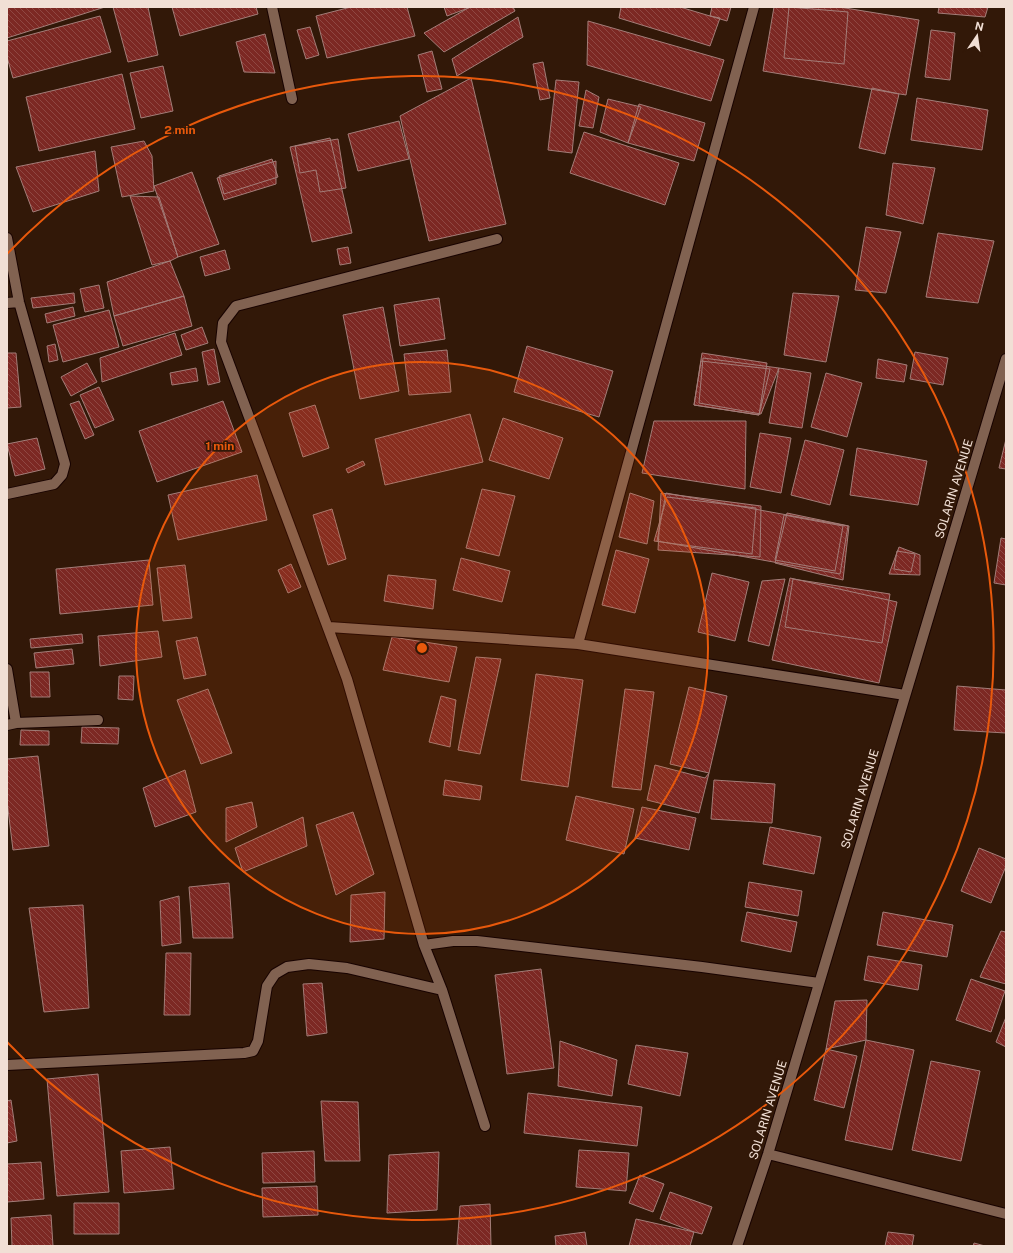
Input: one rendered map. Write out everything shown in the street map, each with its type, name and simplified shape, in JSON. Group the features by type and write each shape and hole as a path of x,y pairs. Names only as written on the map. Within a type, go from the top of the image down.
{"street":[{"path":"272,7 292,99"},
{"path":"578,644 754,7"},
{"path":"7,238 19,302 65,464 62,475 54,484 7,494"},
{"path":"486,1126 442,990 424,945 347,679 329,627 221,342 223,323 236,306 497,239"},
{"path":"7,303 19,302"},
{"name":"SOLARIN AVENUE","path":"737,1246 768,1154 1006,359"},
{"path":"329,627 578,644 905,695"},
{"path":"7,669 11,724 98,720"},
{"path":"424,945 453,941 477,941 702,967 819,983"},
{"path":"7,1065 244,1053 253,1051 258,1040 267,986 275,974 287,966 309,964 347,968 442,990"},
{"path":"768,1154 1006,1214"}],"building":[{"path":"7,7 105,7 7,38"},
{"path":"113,7 148,7 158,55 128,62"},
{"path":"172,7 256,7 258,14 180,36"},
{"path":"351,7 407,7 415,36 327,58 316,16"},
{"path":"444,7 471,7 447,16"},
{"path":"470,7 513,7 515,11 444,52 424,33"},
{"path":"621,7 680,7 720,18 710,46 619,18"},
{"path":"712,7 731,7 727,21 710,16"},
{"path":"774,7 839,7 919,20 906,95 763,71"},
{"path":"789,7 848,12 844,64 784,58"},
{"path":"939,7 988,7 985,17 938,13"},
{"path":"100,16 111,52 13,78 7,57 7,41"},
{"path":"518,17 523,37 457,76 452,59"},
{"path":"588,21 724,60 711,101 587,65"},
{"path":"310,27 319,55 306,59 297,30"},
{"path":"931,30 955,33 950,80 925,77"},
{"path":"265,34 275,73 244,72 236,42"},
{"path":"432,51 442,89 427,92 418,55"},
{"path":"543,62 550,98 540,100 533,64"},
{"path":"163,66 173,111 141,118 130,73"},
{"path":"122,74 135,129 39,151 26,97"},
{"path":"471,78 506,224 429,241 400,116"},
{"path":"556,80 579,82 572,153 548,150"},
{"path":"872,88 899,94 885,154 859,148"},
{"path":"586,90 599,97 593,128 579,126"},
{"path":"917,98 988,110 982,150 911,140"},
{"path":"608,99 641,107 628,143 600,132"},
{"path":"639,104 705,123 694,161 628,143"},
{"path":"399,121 409,159 358,171 348,134"},
{"path":"584,132 679,163 665,205 570,173"},
{"path":"330,138 352,233 312,242 290,147"},
{"path":"338,139 346,188 320,192 316,170 300,173 295,146"},
{"path":"144,141 152,156 154,191 122,197 111,147"},
{"path":"95,151 99,191 33,212 16,167"},
{"path":"272,159 278,177 224,194 219,176"},
{"path":"276,161 276,184 224,200 217,178"},
{"path":"893,163 935,168 923,224 886,215"},
{"path":"192,172 219,244 178,257 154,186"},
{"path":"130,196 159,197 178,257 170,261 152,265"},
{"path":"866,227 901,232 886,293 855,290"},
{"path":"938,233 994,241 978,303 926,297"},
{"path":"348,247 351,263 340,265 337,249"},
{"path":"225,250 230,269 205,276 200,257"},
{"path":"170,261 184,296 114,316 107,282"},
{"path":"99,285 104,308 85,312 80,289"},
{"path":"74,293 75,303 33,308 31,298"},
{"path":"793,293 839,296 826,362 784,355"},
{"path":"184,296 192,326 123,346 114,316"},
{"path":"439,298 445,339 400,346 394,305"},
{"path":"73,307 75,316 47,323 45,314"},
{"path":"383,307 399,391 360,399 343,315"},
{"path":"109,310 119,347 63,362 53,325"},
{"path":"202,327 208,343 186,350 181,335"},
{"path":"175,333 182,355 102,382 100,358"},
{"path":"55,344 58,360 49,362 47,346"},
{"path":"527,346 613,371 599,417 514,392"},
{"path":"214,349 220,382 208,385 202,352"},
{"path":"447,350 451,392 409,395 404,354"},
{"path":"915,352 948,358 943,385 910,379"},
{"path":"7,353 16,353 21,407 7,408"},
{"path":"702,353 767,363 759,415 694,405"},
{"path":"703,358 779,368 761,414 699,403"},
{"path":"878,359 907,365 904,382 876,378"},
{"path":"701,361 770,369 759,415 694,405"},
{"path":"87,363 97,382 71,396 61,377"},
{"path":"196,368 198,381 172,385 170,373"},
{"path":"779,368 811,373 802,428 769,423"},
{"path":"826,373 862,383 847,437 811,427"},
{"path":"99,387 114,420 95,428 80,395"},
{"path":"79,401 94,435 85,439 70,404"},
{"path":"223,401 242,452 157,482 139,431"},
{"path":"315,405 329,448 303,457 289,413"},
{"path":"470,414 483,462 385,485 375,439"},
{"path":"503,418 563,438 549,479 489,460"},
{"path":"654,421 746,421 745,489 642,473"},
{"path":"760,433 791,438 781,493 750,487"},
{"path":"37,438 45,469 15,476 7,444"},
{"path":"1006,439 1006,469 999,468"},
{"path":"805,440 844,450 830,505 791,495"},
{"path":"857,448 927,461 918,505 850,495"},
{"path":"363,461 365,465 348,473 346,469"},
{"path":"257,475 267,520 178,540 168,495"},
{"path":"482,489 515,496 499,556 466,548"},
{"path":"630,493 654,501 647,544 619,537"},
{"path":"661,493 761,506 760,557 658,550"},
{"path":"666,493 848,526 840,574 657,541"},
{"path":"667,497 756,508 752,554 654,541"},
{"path":"332,509 346,559 328,565 313,515"},
{"path":"787,513 849,526 843,580 775,563"},
{"path":"784,515 843,526 835,571 775,560"},
{"path":"1001,538 1006,539 1006,585 994,583"},
{"path":"899,547 920,555 920,575 889,574"},
{"path":"616,550 649,559 635,613 602,605"},
{"path":"897,551 915,554 911,572 894,569"},
{"path":"461,558 510,571 502,602 453,590"},
{"path":"149,560 153,605 60,614 56,569"},
{"path":"291,564 301,587 288,593 278,570"},
{"path":"185,565 192,618 163,621 157,568"},
{"path":"712,573 749,582 735,641 698,632"},
{"path":"388,575 436,580 433,609 384,601"},
{"path":"790,578 897,602 879,683 772,660"},
{"path":"785,579 769,646 748,641 762,581"},
{"path":"793,579 890,594 882,643 785,627"},
{"path":"158,631 162,657 100,666 98,636"},
{"path":"82,634 83,643 31,648 30,639"},
{"path":"197,637 206,675 184,679 176,641"},
{"path":"392,637 457,647 449,682 383,670"},
{"path":"72,649 74,664 36,668 34,653"},
{"path":"476,657 501,659 480,754 458,750"},
{"path":"30,672 49,672 50,697 31,697"},
{"path":"536,674 583,680 568,787 521,780"},
{"path":"119,676 134,676 133,700 118,699"},
{"path":"957,686 1006,690 1006,733 954,730"},
{"path":"689,687 727,696 709,773 670,764"},
{"path":"208,689 232,753 201,764 177,700"},
{"path":"625,689 654,692 641,790 612,787"},
{"path":"441,696 456,700 450,747 429,742"},
{"path":"82,727 119,728 118,744 81,743"},
{"path":"21,730 49,731 49,745 20,745"},
{"path":"38,756 49,846 13,850 7,801 7,759"},
{"path":"655,765 705,778 709,773 699,813 647,800"},
{"path":"185,770 196,812 155,827 143,788"},
{"path":"445,780 482,786 480,800 443,795"},
{"path":"714,780 775,784 772,823 711,819"},
{"path":"576,796 634,809 624,854 566,840"},
{"path":"252,802 257,827 226,842 226,808"},
{"path":"642,807 696,818 689,850 635,838"},
{"path":"353,812 374,874 336,895 316,825"},
{"path":"303,817 307,846 243,872 235,848"},
{"path":"770,827 821,837 814,874 763,864"},
{"path":"979,848 1006,859 1006,866 991,903 961,891"},
{"path":"749,882 802,891 798,916 745,907"},
{"path":"229,883 233,938 193,938 189,887"},
{"path":"385,892 384,939 350,942 351,895"},
{"path":"179,896 181,943 162,946 160,901"},
{"path":"83,905 89,1008 44,1012 29,908"},
{"path":"747,912 797,922 791,952 741,941"},
{"path":"883,912 953,925 947,957 877,945"},
{"path":"1001,931 1006,932 1006,984 980,977"},
{"path":"166,953 191,953 190,1015 164,1015"},
{"path":"868,956 922,965 918,990 864,980"},
{"path":"541,969 554,1068 507,1074 495,975"},
{"path":"971,979 1005,991 991,1032 956,1020"},
{"path":"322,983 327,1033 307,1036 303,984"},
{"path":"867,1000 866,1040 826,1049 835,1001"},
{"path":"1006,1017 1006,1047 996,1042"},
{"path":"866,1040 914,1050 892,1150 845,1140"},
{"path":"560,1041 617,1060 612,1096 558,1086"},
{"path":"636,1045 688,1053 680,1096 628,1084"},
{"path":"826,1049 857,1056 844,1108 814,1100"},
{"path":"931,1061 980,1071 961,1161 912,1150"},
{"path":"98,1074 109,1192 57,1196 47,1079"},
{"path":"528,1093 642,1107 637,1146 524,1133"},
{"path":"11,1100 17,1141 7,1143 7,1101"},
{"path":"321,1101 358,1102 360,1161 325,1161"},
{"path":"170,1147 174,1189 124,1193 121,1151"},
{"path":"579,1150 629,1153 626,1191 576,1187"},
{"path":"314,1151 315,1182 263,1183 262,1153"},
{"path":"439,1152 437,1210 387,1213 389,1155"},
{"path":"41,1162 44,1199 7,1202 7,1164"},
{"path":"640,1175 664,1184 653,1212 629,1203"},
{"path":"317,1186 318,1215 263,1217 262,1188"},
{"path":"670,1192 712,1207 702,1234 660,1219"},
{"path":"74,1203 119,1203 119,1234 74,1234"},
{"path":"490,1204 491,1246 457,1246 460,1206"},
{"path":"51,1215 53,1246 12,1246 11,1218"},
{"path":"636,1219 694,1232 690,1246 629,1246"},
{"path":"585,1232 587,1246 556,1246 555,1236"},
{"path":"888,1232 914,1235 912,1246 885,1246"},
{"path":"974,1243 985,1246 973,1246"}]}
